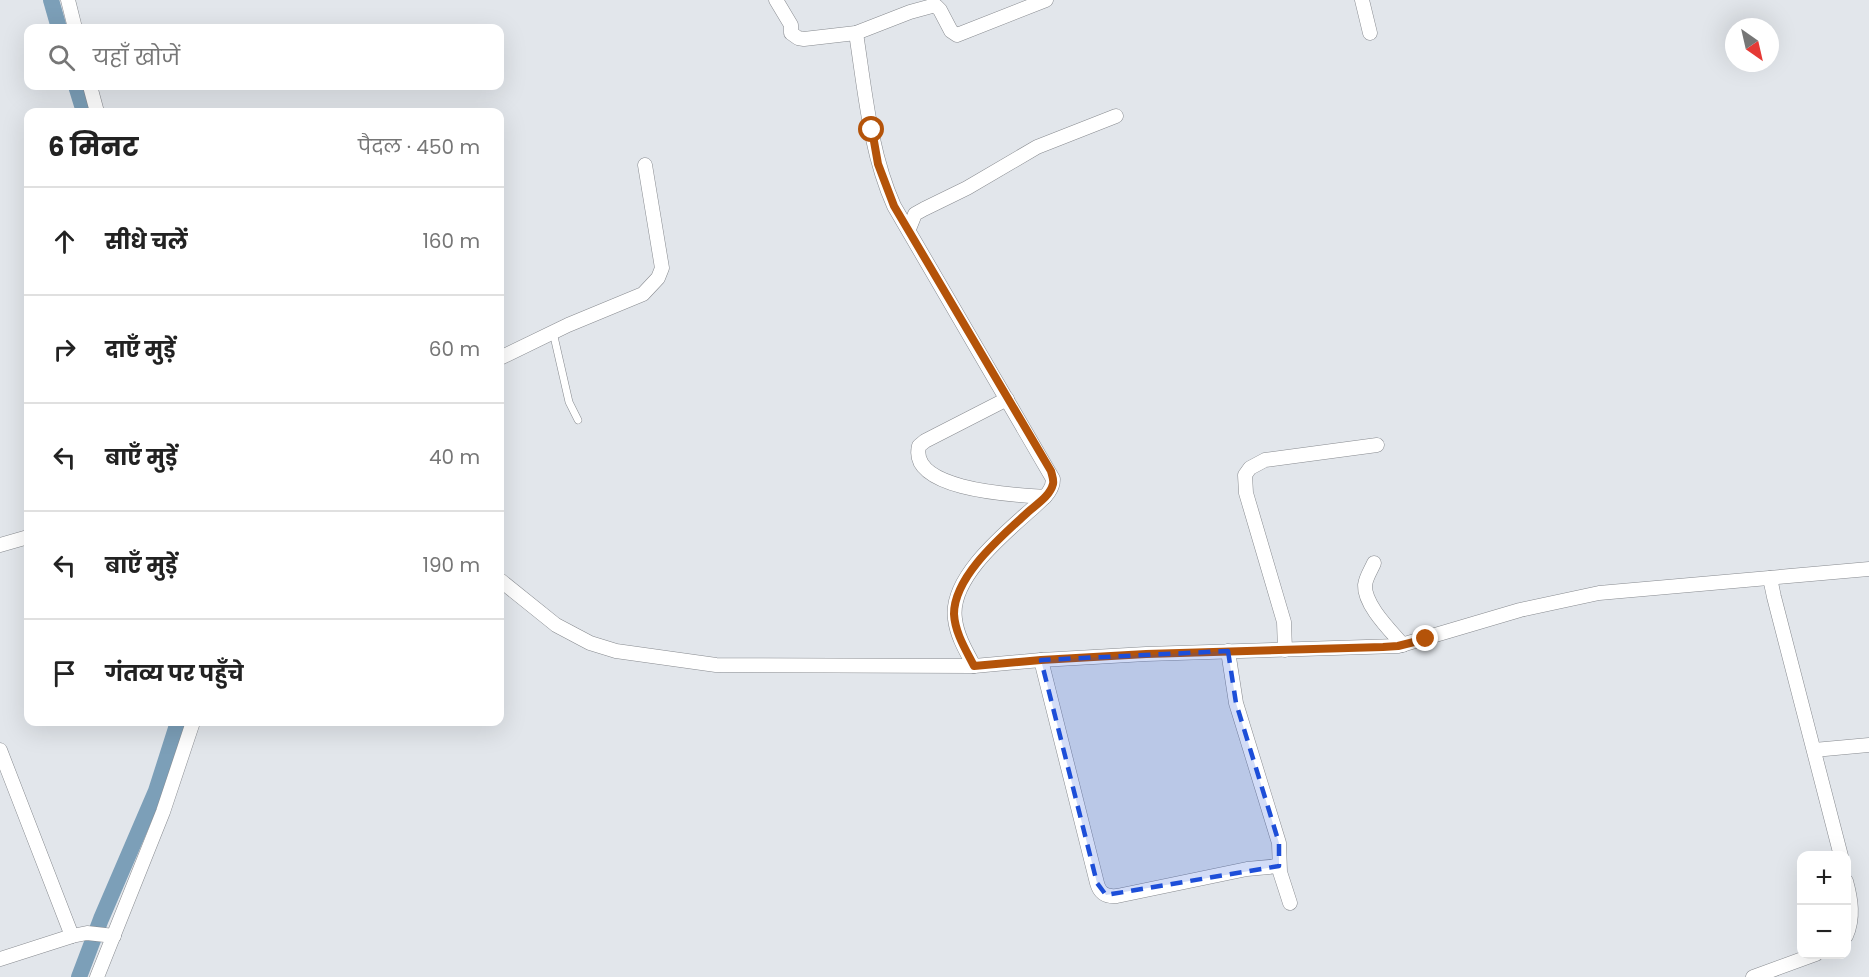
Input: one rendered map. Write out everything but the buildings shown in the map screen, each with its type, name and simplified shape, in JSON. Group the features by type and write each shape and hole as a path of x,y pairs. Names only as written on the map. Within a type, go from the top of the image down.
{"street":[{"path":"68,0 74,24"},
{"path":"776,0 791,25 792,33 804,39 856,33 932,6 940,10 951,31 957,35 1046,0"},
{"path":"1362,0 1370,33"},
{"path":"856,33 878,164 894,206 1051,471 1053,485 1045,497 1009,529 975,565 961,586 955,602 954,617 958,634 974,666"},
{"path":"91,90 96,108"},
{"path":"909,230 915,214 924,208 967,188 1037,147 1116,116"},
{"path":"504,356 553,332 644,294 658,278 662,268 645,165"},
{"path":"1007,399 925,441 920,446 919,456 928,472 946,481 971,489 1045,497"},
{"path":"1285,650 1284,622 1246,493 1245,475 1250,468 1265,460 1377,445"},
{"path":"0,545 24,538"},
{"path":"1374,563 1366,578 1365,588 1368,598 1381,620 1403,645"},
{"path":"504,583 567,631 590,643 616,651 716,665 974,666 1041,660 1229,661 1285,650 1403,645 1505,614 1572,598 1772,586 1869,569"},
{"path":"1772,586 1840,851"},
{"path":"1041,660 1097,883 1102,892 1106,895 1117,896 1246,869 1279,866"},
{"path":"1229,661 1236,704 1279,843 1281,878 1290,903"},
{"path":"97,977 108,935 163,812 192,726"},
{"path":"1814,750 1869,745"},
{"path":"0,750 72,936"},
{"path":"0,959 72,936 87,933 108,935"},
{"path":"1755,976 1802,959"}],"lane":[{"path":"553,332 569,402 578,420"}],"highlighted area":[{"path":"1228,651 1236,703 1279,843 1279,866 1106,895 1097,883 1041,660"}],"waterway":[{"path":"51,0 58,24"},
{"path":"77,90 83,108"},
{"path":"79,977 101,919 156,791 177,726"}],"route":[{"path":"872,130 878,164 894,206 954,311 1051,471 1053,478 1053,485 1047,495 1009,529 975,565 961,586 955,602 954,617 958,634 974,666 1208,651 1383,647 1426,639"}]}
